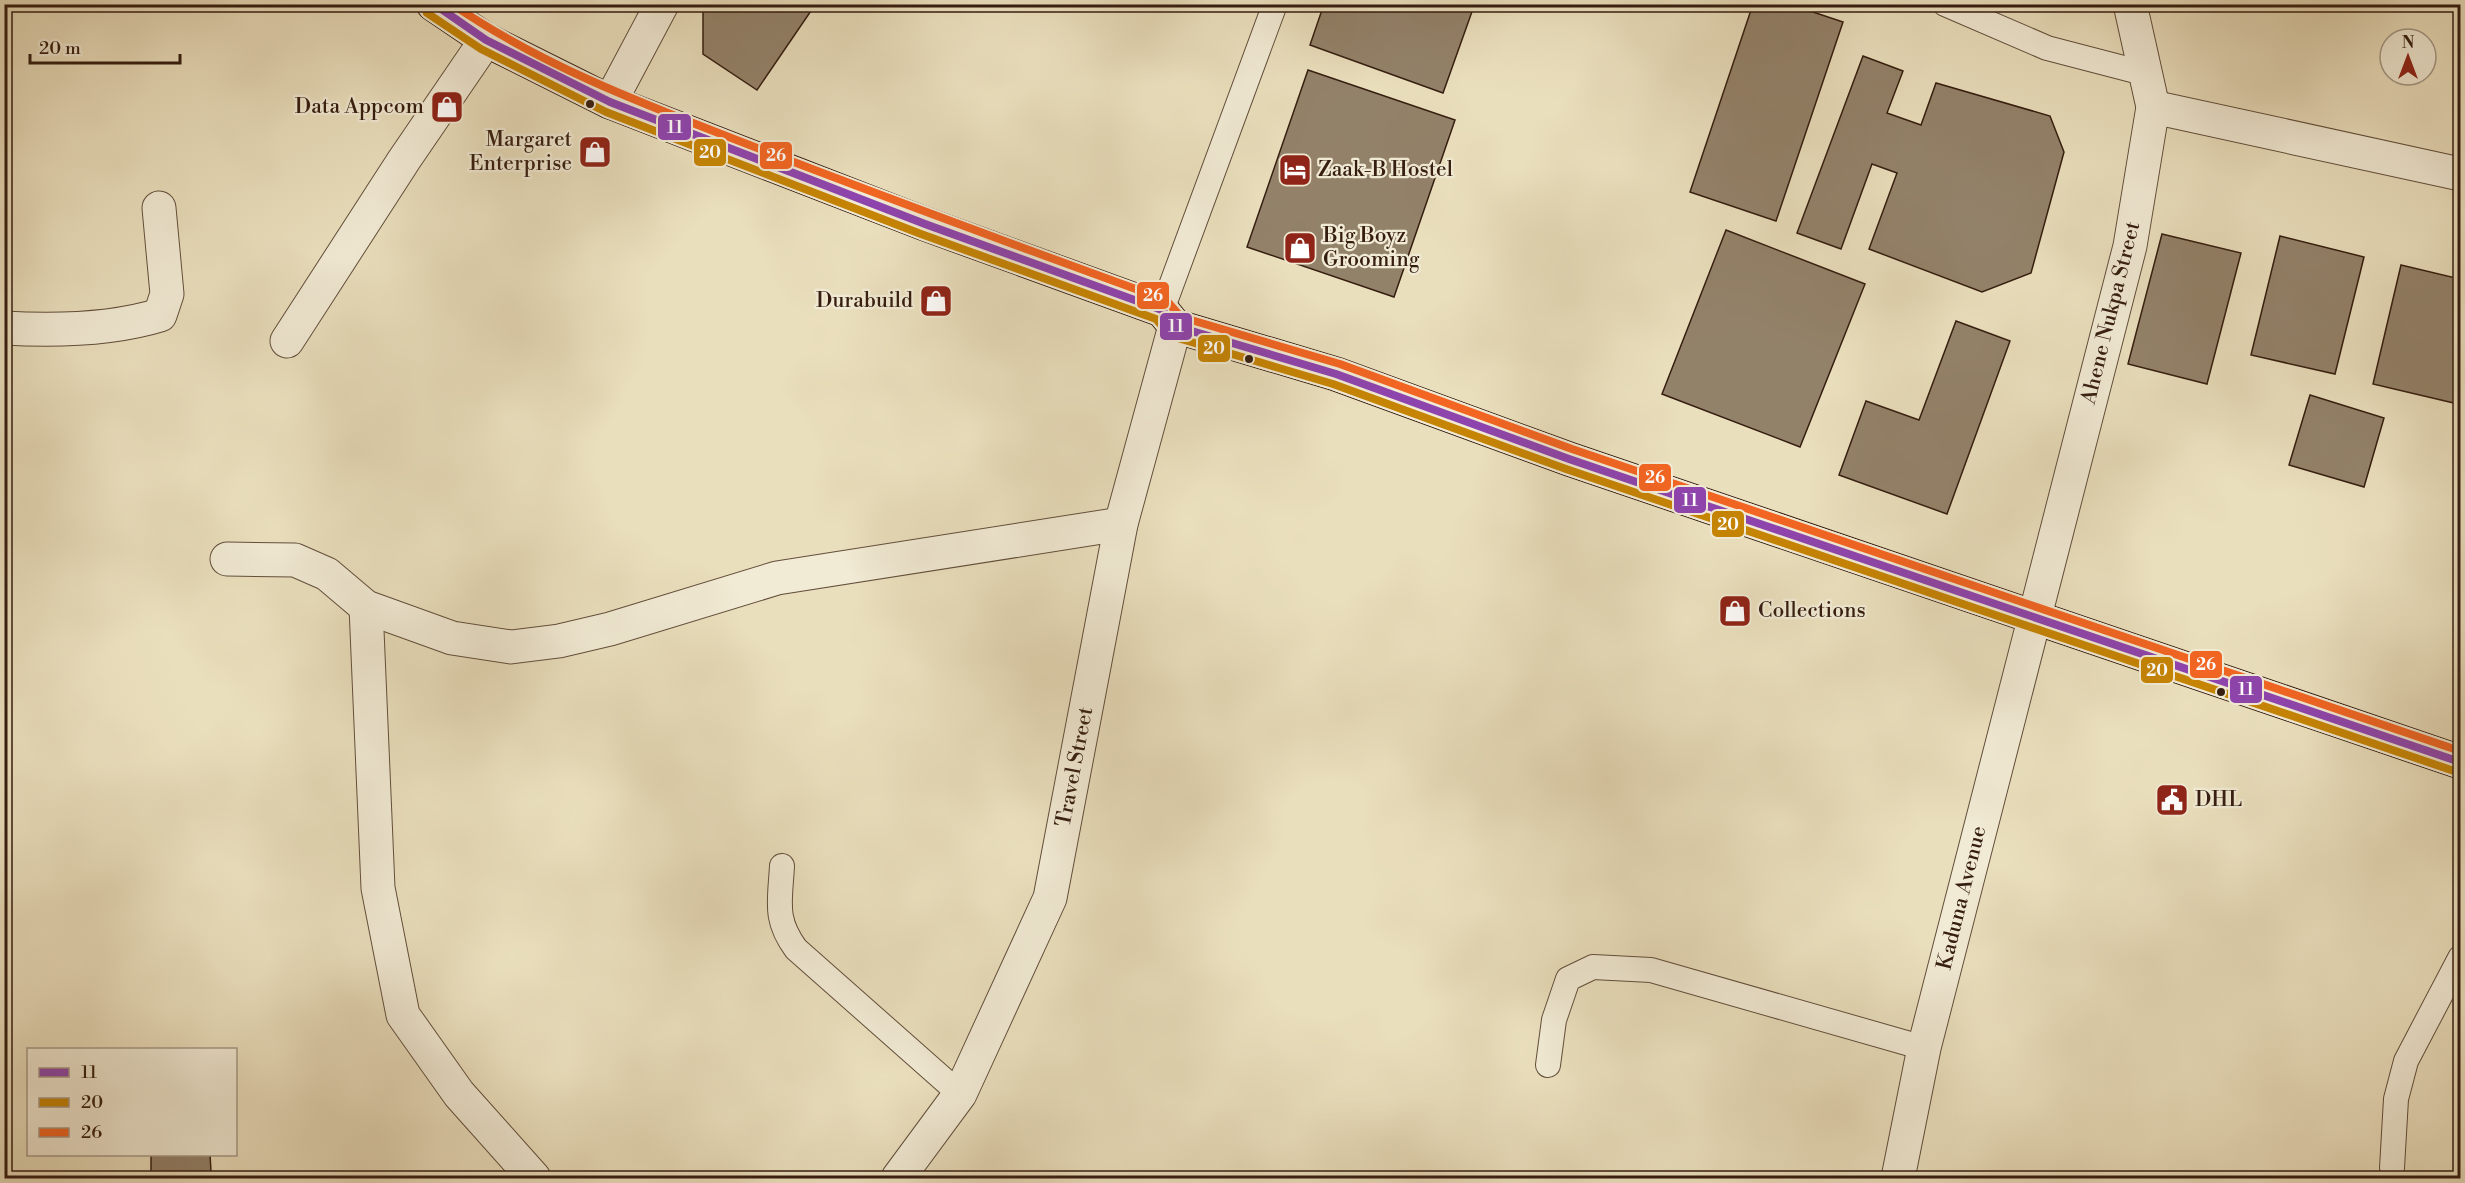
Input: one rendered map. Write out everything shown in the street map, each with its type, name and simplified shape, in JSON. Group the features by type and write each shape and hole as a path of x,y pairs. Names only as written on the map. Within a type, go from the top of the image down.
{"street":[{"path":"432,4 486,40 610,102 1169,318 1336,374 1569,459 2460,762"},
{"path":"610,102 662,4"},
{"name":"Ahene Nukpa Street","path":"2033,618 2130,246 2152,107 2130,4"},
{"path":"287,341 398,169 486,40"},
{"path":"2152,107 2460,174"},
{"path":"4,328 41,331 131,324 160,315 167,294 159,208"},
{"name":"Travel Street","path":"898,1179 960,1094 1050,898 1121,524 1169,318"},
{"path":"227,560 295,560 327,574 366,607 452,638 511,646 559,641 610,629 777,578 1121,524"},
{"path":"366,607 378,888 403,1015 459,1094 534,1179"},
{"name":"Kaduna Avenue","path":"1898,1179 1924,1048 2033,618"}],"lane":[{"path":"1169,318 1275,4"},
{"path":"1945,4 2047,48 2143,73"},
{"path":"782,866 779,914 783,932 796,949 960,1094"},
{"path":"2392,1168 2396,1099 2406,1061 2460,958"},
{"path":"1548,1065 1554,1020 1568,979 1593,967 1652,970 1924,1048"}],"building":[{"path":"703,4 815,5 757,90 703,54"},
{"path":"1324,4 1469,4 1474,6 1443,93 1310,45"},
{"path":"1753,4 1789,4 1843,22 1776,221 1690,192"},
{"path":"1863,56 1903,71 1887,113 1921,125 1936,83 2050,116 2064,152 2031,273 1982,292 1869,249 1897,173 1872,164 1841,249 1797,233"},
{"path":"1308,70 1455,120 1394,297 1247,247"},
{"path":"1726,230 1865,284 1800,447 1662,394"},
{"path":"2162,234 2241,253 2207,384 2128,364"},
{"path":"2280,236 2364,257 2335,374 2251,355"},
{"path":"2401,265 2460,279 2460,394 2458,404 2373,384"},
{"path":"1956,321 2010,341 1947,514 1839,475 1866,401 1919,420"},
{"path":"2310,395 2384,418 2364,487 2289,465"},
{"path":"151,1156 210,1156 211,1172 151,1172"}],"transit line":[{"name":"11","path":"434,4 486,40 610,102 925,224 1162,310 1175,326 1336,374 1569,459 2460,762"},
{"name":"26","path":"452,4 526,49 604,86 684,120 815,170 1166,300 1181,317 1340,364 1572,449 2460,751"},
{"name":"20","path":"427,13 481,49 606,112 921,234 1156,319 1171,336 1333,384 1566,469 2457,772"}],"place":[{"name":"Data Appcom","path":"447,107"},
{"name":"Margaret Enterprise","path":"595,152"},
{"name":"Zaak-B Hostel","path":"1295,170"},
{"name":"Big Boyz Grooming","path":"1300,248"},
{"name":"Durabuild","path":"936,301"},
{"name":"Collections","path":"1735,611"},
{"name":"DHL","path":"2172,800"}]}
